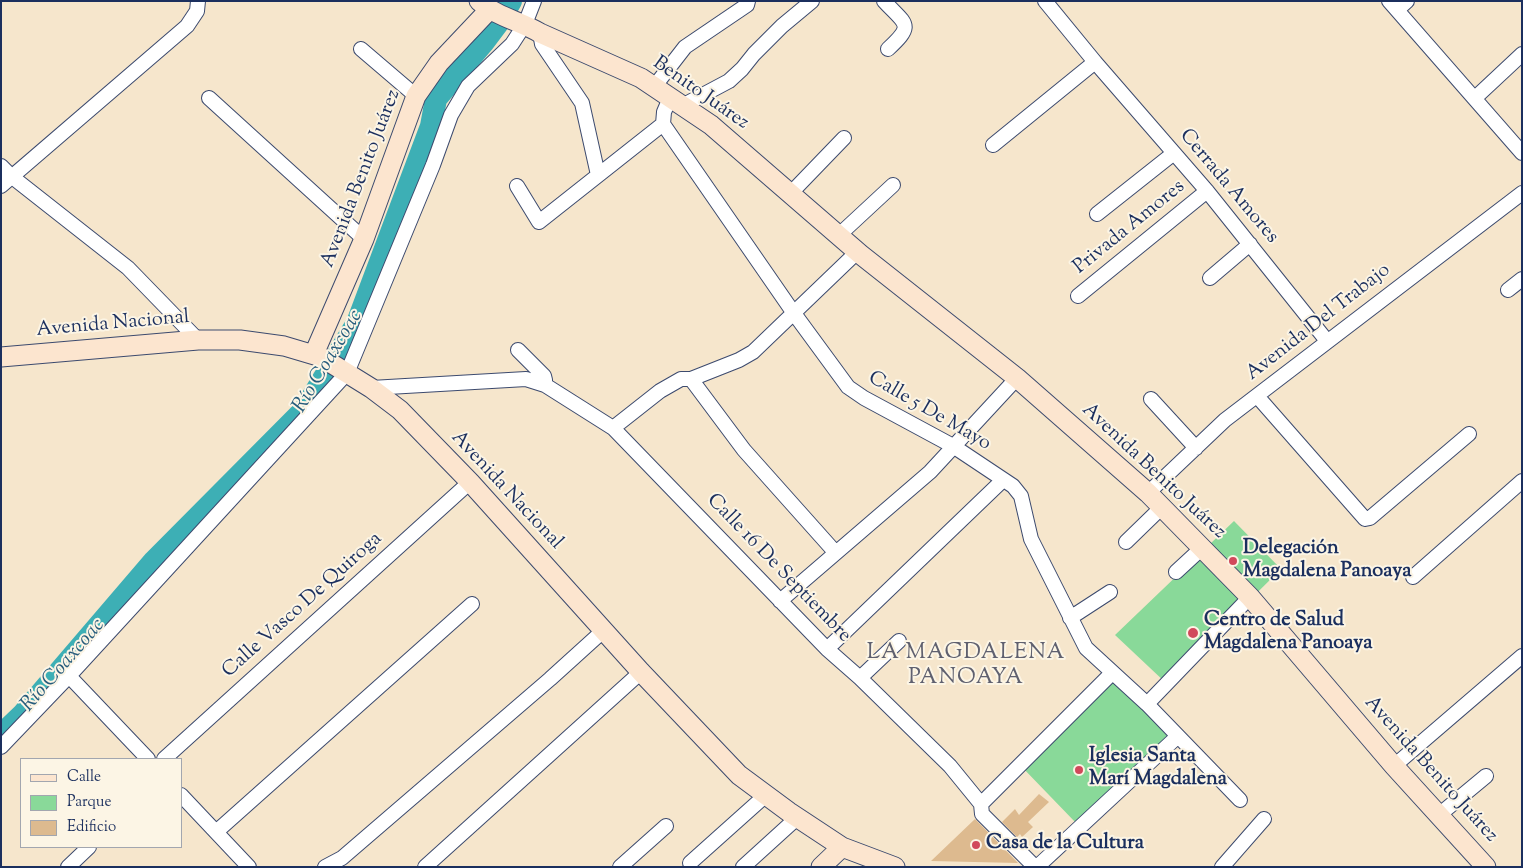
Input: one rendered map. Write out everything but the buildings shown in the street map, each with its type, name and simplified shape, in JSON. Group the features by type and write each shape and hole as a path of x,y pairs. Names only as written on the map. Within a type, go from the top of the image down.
{"street":[{"path":"6,181 187,26 197,10 198,1"},
{"name":"Avenida Benito Juárez","path":"318,356 416,96 439,63 505,15 534,1"},
{"path":"654,87 685,47 747,4 748,1"},
{"path":"516,186 539,222 663,124 664,112 676,102 729,81 782,26 812,1"},
{"path":"884,1 905,24 906,30 888,49"},
{"name":"Cerrada Amores","path":"1045,1 1094,62 1174,153 1250,244 1327,341"},
{"path":"1398,4 1522,153"},
{"path":"505,15 542,44 582,103 598,175"},
{"path":"1,747 69,676 342,371 433,164 451,115 468,86 512,44 505,15"},
{"name":"Benito Juárez","path":"505,15 641,78 711,126 860,254"},
{"path":"361,49 416,96"},
{"path":"1475,98 1522,54"},
{"path":"993,145 1094,62"},
{"path":"209,98 364,238"},
{"name":"Calle 5 De Mayo","path":"663,124 848,387 864,398 953,446 1013,486 1021,496 1031,539 1086,648 1147,704 1240,800"},
{"path":"790,194 844,138"},
{"path":"1097,214 1174,153"},
{"path":"1,166 6,181 128,268 198,340"},
{"path":"838,236 893,185"},
{"name":"Privada Amores","path":"1078,296 1206,191"},
{"name":"Avenida Del Trabajo","path":"1148,492 1225,420 1522,193"},
{"path":"1210,278 1250,244"},
{"path":"613,428 660,391 681,379 691,379 739,360 753,352 854,255 860,254"},
{"name":"Avenida Benito Juárez","path":"860,254 1017,378 1148,492 1250,597 1394,766 1486,867"},
{"path":"1508,290 1522,279"},
{"name":"Avenida Nacional","path":"1,356 198,340 240,340 275,344 318,356 371,388 400,410 470,482 641,672 739,775 842,847 895,867"},
{"path":"371,388 526,379 544,385 544,376 518,350"},
{"path":"780,601 930,472 1017,378"},
{"path":"691,379 744,450 835,552"},
{"name":"Calle 16 De Septiembre","path":"544,385 613,428 827,649 860,678 950,766 981,804 982,814 1036,867"},
{"path":"1257,396 1365,519 1370,518 1469,434"},
{"path":"1151,399 1196,448"},
{"path":"827,649 1003,480"},
{"path":"1413,577 1522,480"},
{"name":"Calle Vasco De Quiroga","path":"165,758 470,482"},
{"path":"1126,542 1162,507"},
{"path":"1176,572 1202,548"},
{"path":"1070,618 1110,592"},
{"path":"1147,704 1250,597"},
{"path":"216,832 472,604"},
{"path":"325,867 342,858 604,631"},
{"path":"860,678 899,641"},
{"path":"1394,766 1522,656"},
{"path":"425,867 641,672"},
{"path":"981,804 1112,673"},
{"path":"69,676 147,758"},
{"path":"1036,867 1178,736"},
{"path":"1438,815 1486,776"},
{"path":"690,863 766,795"},
{"path":"182,796 249,867"},
{"path":"743,867 798,818"},
{"path":"1222,867 1264,820"},
{"path":"620,867 666,826"},
{"path":"821,867 842,847"},
{"path":"68,867 88,848"}],"green space":[{"path":"1234,521 1281,569 1166,683 1115,635"},
{"name":"Iglesia Santa Marí Magdalena","path":"1113,676 1173,735 1077,824 1020,765"}],"waterway":[{"name":"Río Coaxcoac","path":"1,735 23,714 154,561 305,409 357,323 431,126 436,99 484,42 499,22 511,1"}],"place":[{"name":"Delegación Magdalena Panoaya","path":"1233,561"},
{"name":"Centro de Salud Magdalena Panoaya","path":"1193,633"},
{"name":"Iglesia Santa Marí Magdalena","path":"1079,770"},
{"name":"Casa de la Cultura","path":"976,845"}],"district":[{"name":"LA MAGDALENA PANOAYA","path":"966,666"}]}
